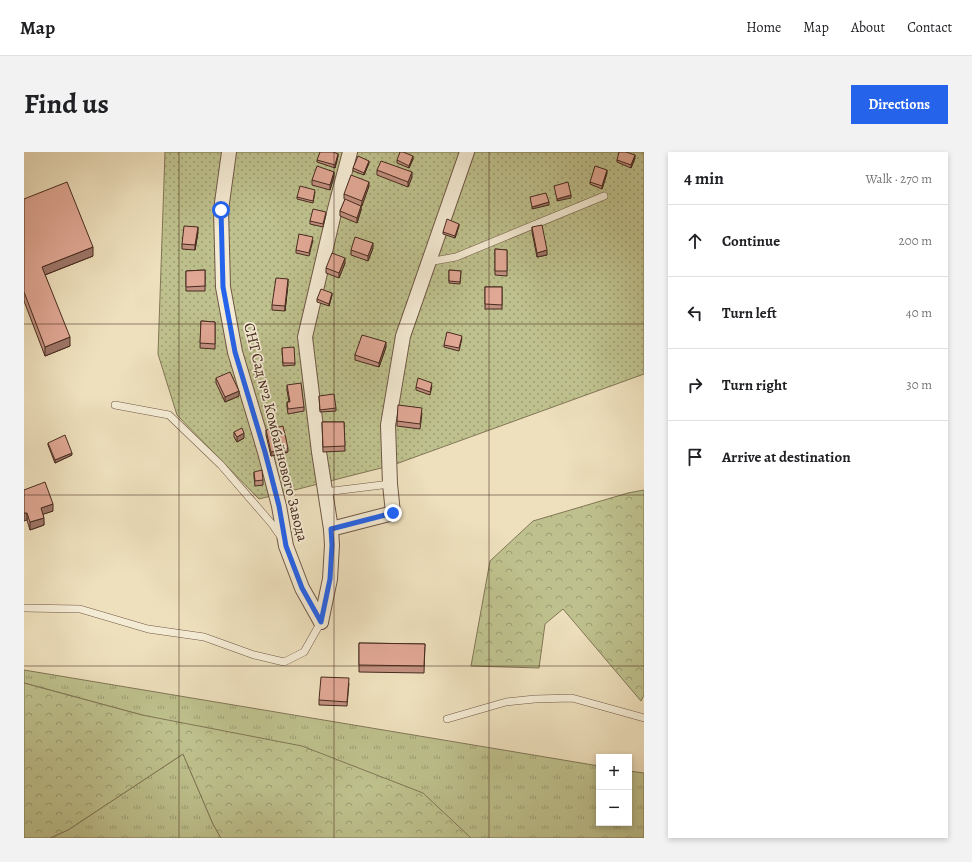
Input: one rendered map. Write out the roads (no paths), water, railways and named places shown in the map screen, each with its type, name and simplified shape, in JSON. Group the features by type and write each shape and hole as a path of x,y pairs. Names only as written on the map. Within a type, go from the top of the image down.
{"street":[{"name":"СНТ Сад №2 Комбайнового Завода","path":"229,152 221,210 223,287 235,352 269,465 279,506 286,546 302,588 321,622"},
{"name":"СНТ Сад №2 Комбайнового Завода","path":"321,622 330,579 332,545 305,336 350,152"},
{"name":"СНТ Сад №2 Комбайнового Завода","path":"331,529 393,513 390,484 388,425 403,336 467,152"}],"lane":[{"path":"428,262 456,257 604,196"},
{"path":"115,405 169,415 221,465 272,524 286,546"},
{"path":"325,492 390,484"},
{"path":"24,608 80,609 148,629 204,637 254,656 284,662 304,652 321,622"},
{"path":"447,719 506,702 535,699 572,698 644,718"}]}
